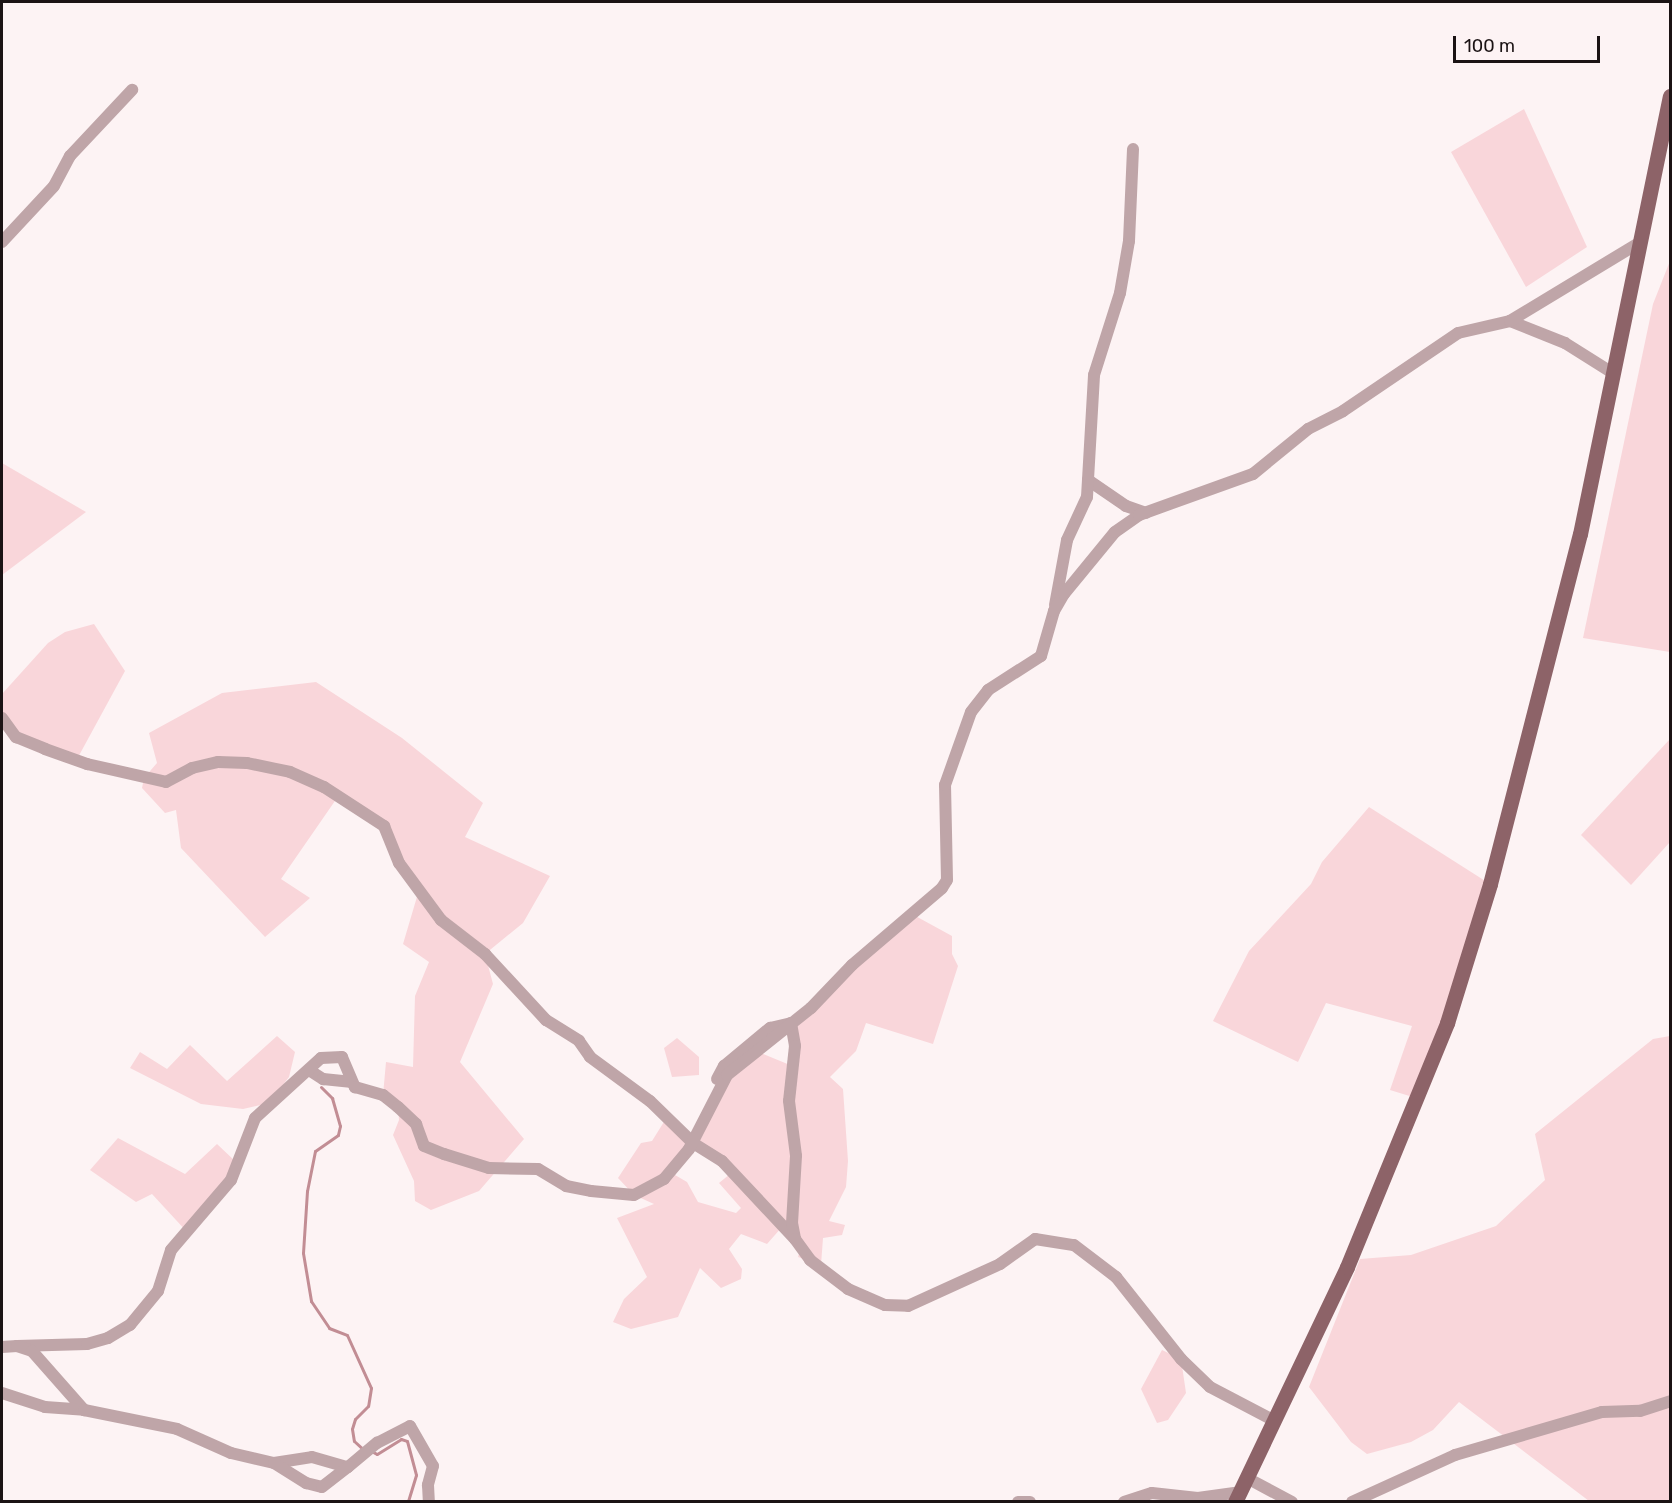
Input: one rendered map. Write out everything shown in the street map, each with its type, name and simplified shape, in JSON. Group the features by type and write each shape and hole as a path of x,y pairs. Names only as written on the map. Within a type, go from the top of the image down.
{"main road":[{"path":"1241,1491 1347,1267 1447,1023 1490,884 1547,672 1580,534 1637,244 1671,96"}],"street":[{"path":"2,242 54,186 70,156 132,90"},
{"path":"309,1070 323,1079 350,1082 366,1093 383,1095 412,1118 424,1146 489,1168 538,1169 567,1186 634,1195 674,1173 693,1143 727,1075 791,1023 903,919 942,888 947,880 945,785 971,712 988,690 1041,656 1054,611 1060,567 1067,540 1085,507 1095,375 1120,293 1130,241 1133,149"},
{"path":"1054,611 1103,543 1126,522 1253,474 1308,429 1343,411 1458,333 1510,321 1637,244"},
{"path":"1510,321 1564,342 1611,372"},
{"path":"1088,480 1126,506 1146,513"},
{"path":"2,718 16,737 76,761 144,778 174,781 192,768 234,761 282,770 324,787 384,826 399,863 441,920 485,954 546,1020 579,1041 590,1057 650,1101 693,1143 722,1161 795,1239 810,1260 848,1289 885,1305 908,1306 1000,1264 1035,1239 1074,1245 1116,1277 1181,1359 1210,1387 1275,1421"},
{"path":"791,1023 795,1046 789,1101 796,1156 792,1223 795,1239"},
{"path":"2,1347 87,1344 108,1338 130,1325 158,1291 171,1250 231,1180 255,1118 321,1058 342,1057 350,1082"},
{"path":"17,1346 45,1361 84,1410"},
{"path":"2,1393 45,1407 84,1410 177,1430 231,1453 274,1464 306,1483 322,1487 377,1443 410,1426 433,1466 428,1485 429,1502"},
{"path":"1352,1502 1455,1455 1602,1412 1640,1411 1671,1401"},
{"path":"274,1464 312,1457 348,1467"},
{"path":"1124,1502 1152,1493 1198,1498 1241,1491 1292,1502"},
{"path":"1018,1502 1030,1502"}],"shaded area":[{"path":"1524,109 1587,247 1526,287 1451,152"},
{"path":"1670,261 1670,652 1583,638 1653,304"},
{"path":"2,463 86,512 2,575"},
{"path":"94,624 125,671 76,761 16,737 2,718 2,694 48,643 65,632"},
{"path":"316,682 402,738 483,803 465,837 550,876 523,923 485,954 493,984 460,1062 524,1139 479,1191 431,1210 415,1201 414,1181 393,1135 399,1120 398,1107 383,1095 386,1062 413,1067 415,996 429,962 403,944 419,890 389,832 337,798 281,879 310,898 265,937 181,848 176,810 165,813 142,788 144,778 157,763 149,733 222,693"},
{"path":"1670,739 1670,842 1631,885 1581,835"},
{"path":"1369,807 1490,884 1416,1098 1390,1090 1412,1026 1326,1003 1298,1062 1213,1021 1249,951 1311,884 1322,862"},
{"path":"910,913 952,936 952,954 958,966 933,1044 866,1023 856,1051 830,1077 843,1089 848,1161 846,1187 829,1221 845,1225 842,1235 823,1238 821,1265 798,1257 800,1250 782,1227 767,1244 741,1234 729,1249 742,1269 741,1279 721,1288 700,1268 678,1317 631,1329 613,1322 624,1299 647,1277 617,1218 654,1204 634,1195 618,1178 641,1143 652,1141 667,1117 692,1138 720,1089 756,1051 790,1065 791,1023","holes":["694,1145 730,1174 719,1183 741,1208 736,1213 698,1202 687,1182 675,1175"]},
{"path":"277,1036 295,1052 289,1077 269,1103 243,1109 201,1104 130,1068 140,1052 167,1069 190,1045 227,1081"},
{"path":"1670,1036 1670,1501 1589,1501 1459,1402 1433,1430 1411,1442 1367,1454 1351,1442 1309,1387 1360,1259 1411,1255 1496,1226 1545,1180 1535,1134 1653,1039"},
{"path":"677,1038 699,1057 699,1075 672,1077 664,1048"},
{"path":"118,1138 185,1174 217,1144 236,1162 188,1233 152,1194 136,1202 90,1170"},
{"path":"1162,1350 1181,1359 1186,1393 1168,1420 1157,1423 1141,1389"}],"waterway":[{"path":"321,1087 332,1098 340,1126 338,1135 315,1151 307,1191 303,1253 311,1301 329,1328 347,1335 371,1388 368,1406 355,1419 352,1429 354,1441 363,1449"},
{"path":"373,1452 377,1454 401,1439 407,1441 416,1475 408,1502"}]}
